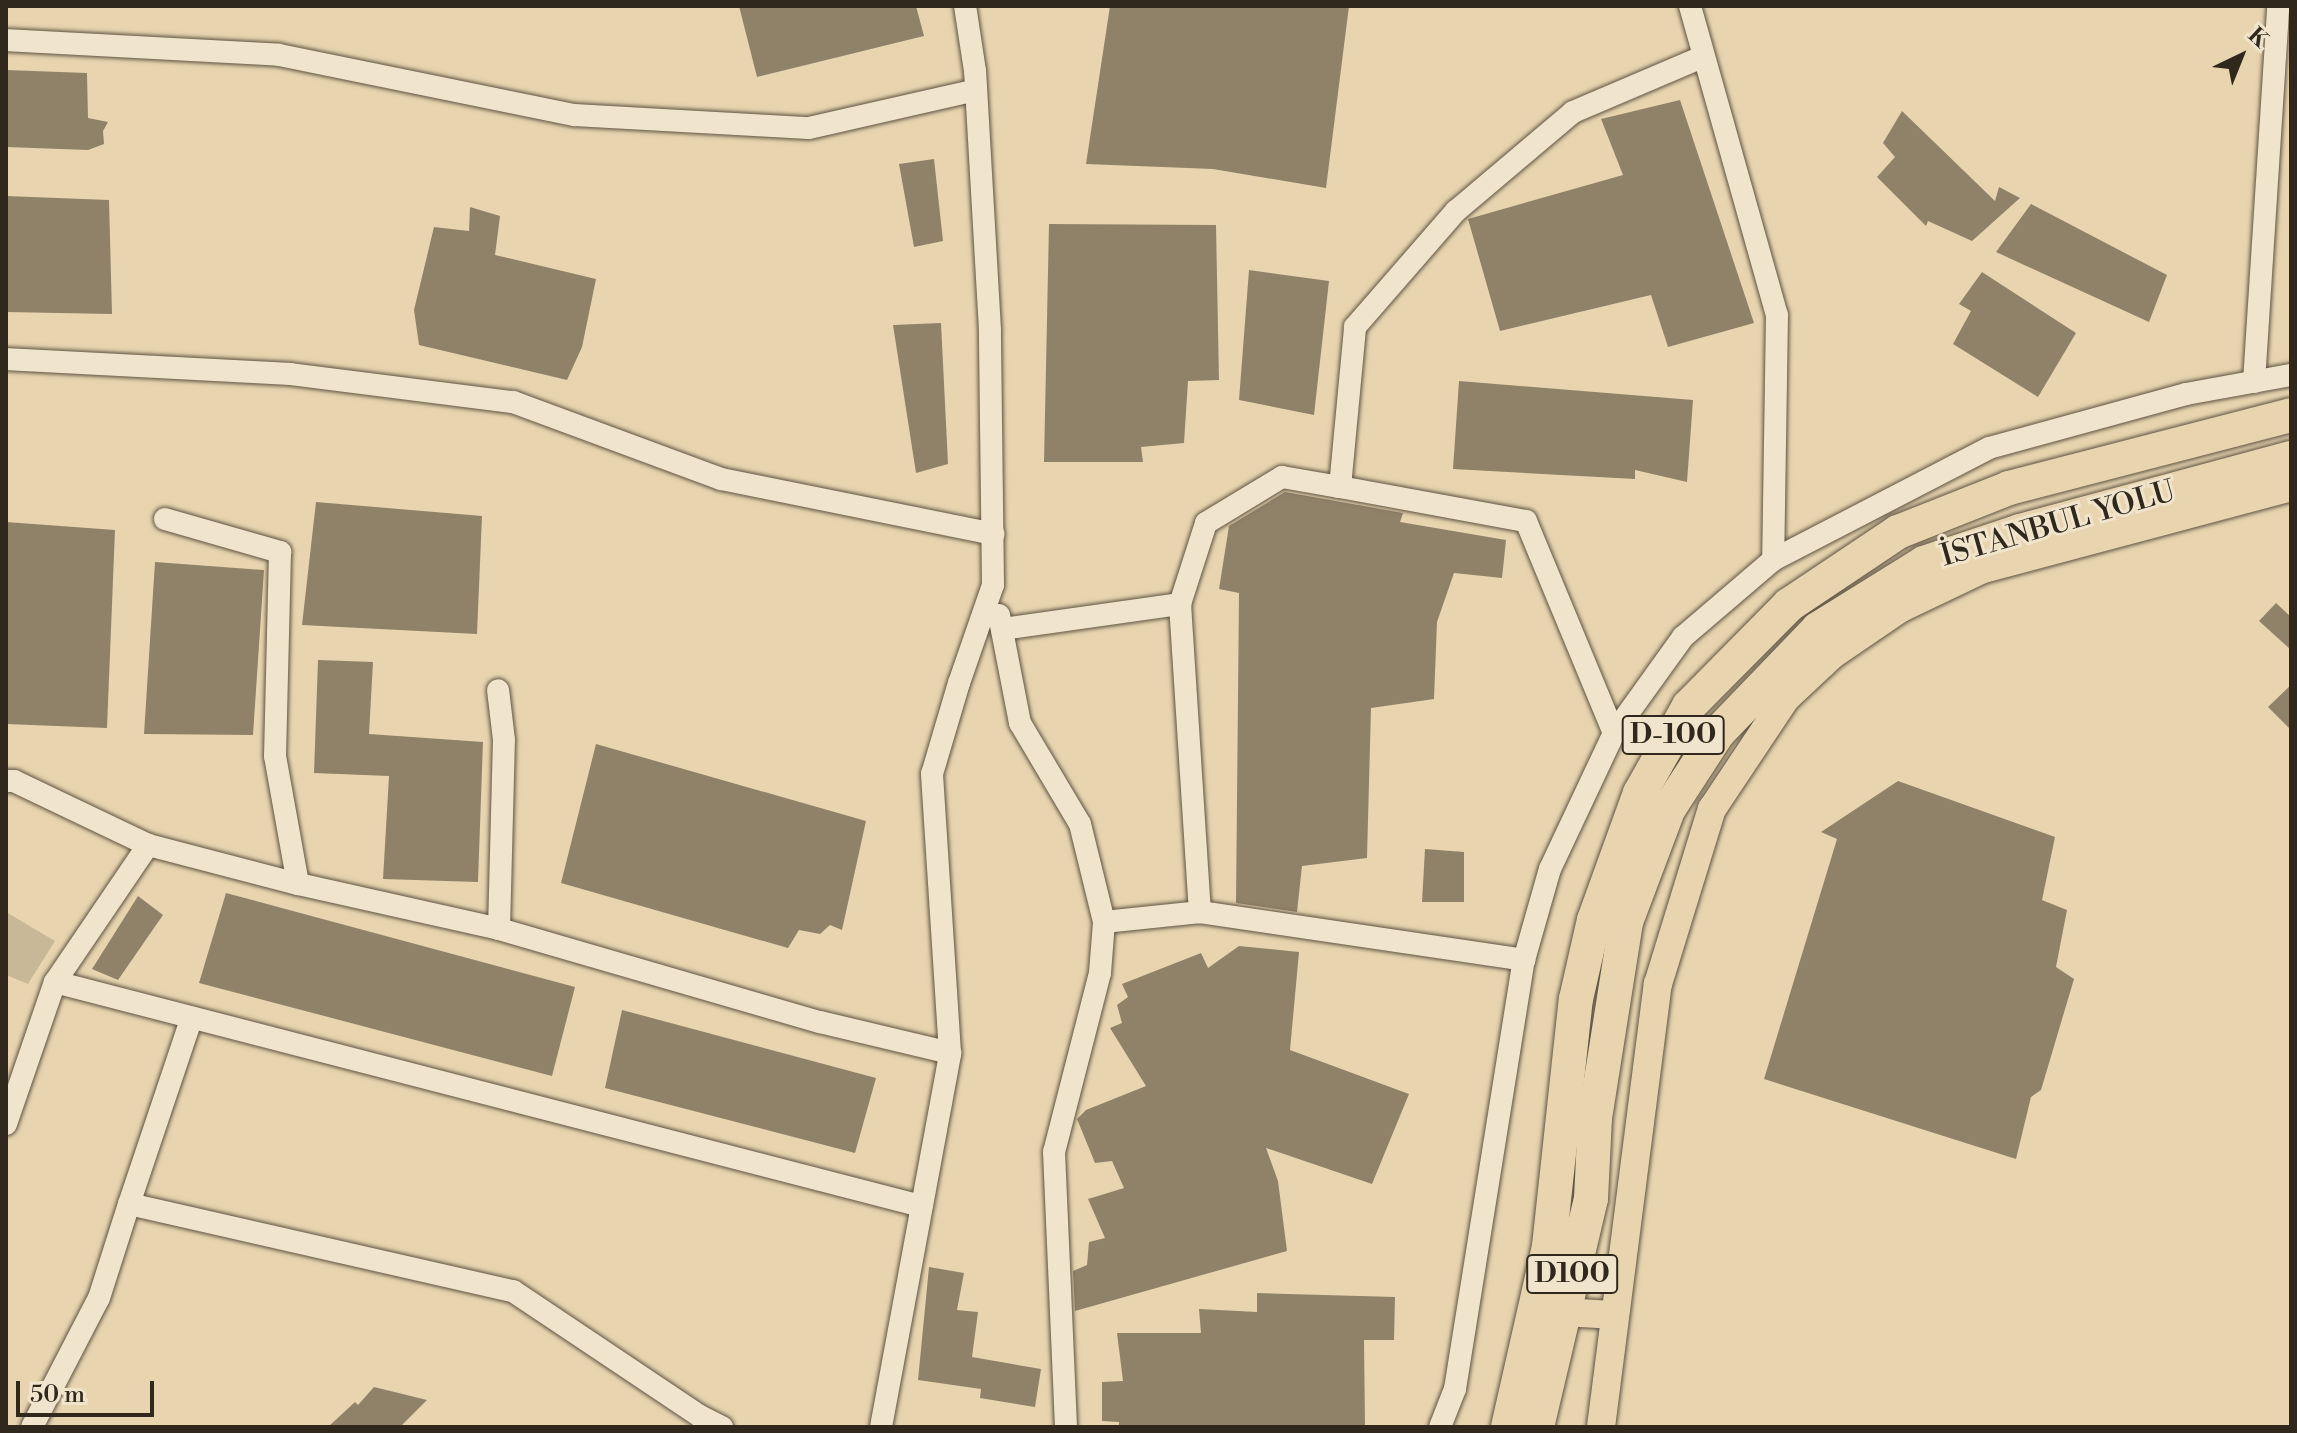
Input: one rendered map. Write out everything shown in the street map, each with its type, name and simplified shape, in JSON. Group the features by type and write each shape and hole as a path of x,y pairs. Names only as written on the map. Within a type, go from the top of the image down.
{"highway":[{"name":"D-100","path":"1508,1427 1549,1246 1576,999 1594,920 1640,793 1689,706 1789,605 1898,532 2009,488 2291,415"},
{"name":"İSTANBUL YOLU","path":"1595,1118 1626,922 1668,810 1718,733 1818,629 1924,563 2020,531 2291,458"},
{"name":"D100","path":"1537,1427 1591,1199 1595,1118"}],"main road":[{"path":"1601,1427 1658,984 1712,809 1786,698 1832,655 1901,608 1983,569 2291,487"},
{"path":"1564,1312 1615,1315"}],"street":[{"path":"965,6 976,90 990,330 993,585 1020,723 1080,824 1104,922 1100,973 1054,1152 1066,1427"},
{"path":"1690,6 1777,315 1773,560"},
{"path":"2254,382 2278,6"},
{"path":"6,40 279,55 574,115 809,128 976,90"},
{"path":"1340,487 1355,327 1456,211 1573,112 1702,57"},
{"path":"6,359 290,374 513,402 721,479 993,534"},
{"path":"1440,1427 1455,1389 1524,960 1550,869 1614,733 1683,637 1773,560 1989,448 2186,394 2291,375"},
{"path":"1200,912 1180,604 1206,523 1282,477 1526,521 1614,733"},
{"path":"165,519 280,552 275,756 298,884"},
{"path":"881,1427 950,1053 932,774 993,585"},
{"path":"1002,629 1180,604"},
{"path":"498,690 504,740 499,929"},
{"path":"6,781 14,781 148,845 298,884 499,929 820,1022 950,1053"},
{"path":"6,1124 55,982 148,845"},
{"path":"1104,922 1200,912 1524,960"},
{"path":"55,982 191,1020 921,1206"},
{"path":"32,1427 99,1298 191,1020"},
{"path":"129,1204 513,1291 700,1416 722,1427"}],"shaded area":[{"path":"6,912 55,941 28,984 6,975"}],"building":[{"path":"739,6 916,6 924,36 757,77"},
{"path":"1110,6 1349,6 1326,188 1213,169 1086,164"},
{"path":"6,70 87,73 88,118 108,122 103,131 104,144 88,150 6,147"},
{"path":"1680,100 1754,323 1668,347 1651,295 1500,331 1468,219 1623,175 1601,119"},
{"path":"1902,111 1995,201 1999,187 2020,198 1972,241 1928,221 1926,226 1877,177 1895,157 1883,143"},
{"path":"934,159 943,241 914,247 899,164"},
{"path":"6,196 109,200 112,314 6,312"},
{"path":"2031,204 2167,275 2149,322 1996,252"},
{"path":"470,207 500,216 495,255 596,279 582,347 567,380 419,345 414,310 434,227 469,231"},
{"path":"1049,224 1216,225 1219,380 1188,381 1184,443 1141,447 1143,462 1044,462"},
{"path":"1249,270 1329,281 1314,415 1239,400"},
{"path":"1982,272 2076,333 2038,397 1953,344 1971,311 1959,304"},
{"path":"941,323 948,464 916,473 893,325"},
{"path":"1459,381 1693,400 1687,482 1635,470 1635,479 1453,469"},
{"path":"1285,492 1403,513 1400,522 1506,540 1502,578 1454,573 1437,622 1434,699 1371,708 1367,858 1302,866 1297,912 1236,903 1239,593 1219,589 1229,526"},
{"path":"316,502 482,516 477,634 302,625"},
{"path":"6,522 115,530 107,728 6,724"},
{"path":"155,562 264,570 253,735 144,734"},
{"path":"2276,603 2291,617 2291,650 2259,621"},
{"path":"318,660 373,662 369,734 483,742 478,882 383,879 389,776 314,773"},
{"path":"2291,685 2291,730 2268,707"},
{"path":"596,744 866,821 842,930 830,925 820,934 799,930 788,948 561,883"},
{"path":"1898,781 2055,837 2042,900 2067,910 2056,967 2074,979 2041,1090 2031,1097 2016,1159 1764,1079 1837,839 1821,832"},
{"path":"1425,849 1464,852 1464,902 1422,902"},
{"path":"226,893 575,987 552,1076 199,983"},
{"path":"138,896 163,915 118,980 92,969"},
{"path":"1239,946 1299,952 1290,1050 1409,1094 1372,1184 1266,1148 1278,1181 1287,1251 1075,1311 1073,1271 1087,1265 1089,1242 1105,1238 1088,1199 1124,1188 1112,1161 1095,1163 1077,1119 1086,1110 1146,1086 1110,1028 1122,1023 1117,1005 1128,997 1122,984 1201,953 1208,968"},
{"path":"622,1010 876,1078 855,1153 605,1088"},
{"path":"929,1267 964,1273 957,1310 978,1312 972,1357 1041,1369 1035,1407 980,1398 981,1389 918,1380"},
{"path":"1257,1293 1395,1297 1394,1340 1364,1340 1365,1427 1119,1427 1119,1422 1102,1421 1102,1382 1123,1381 1117,1333 1201,1333 1199,1309 1257,1312"},
{"path":"374,1387 427,1400 400,1427 328,1427 355,1402 358,1405"}]}
